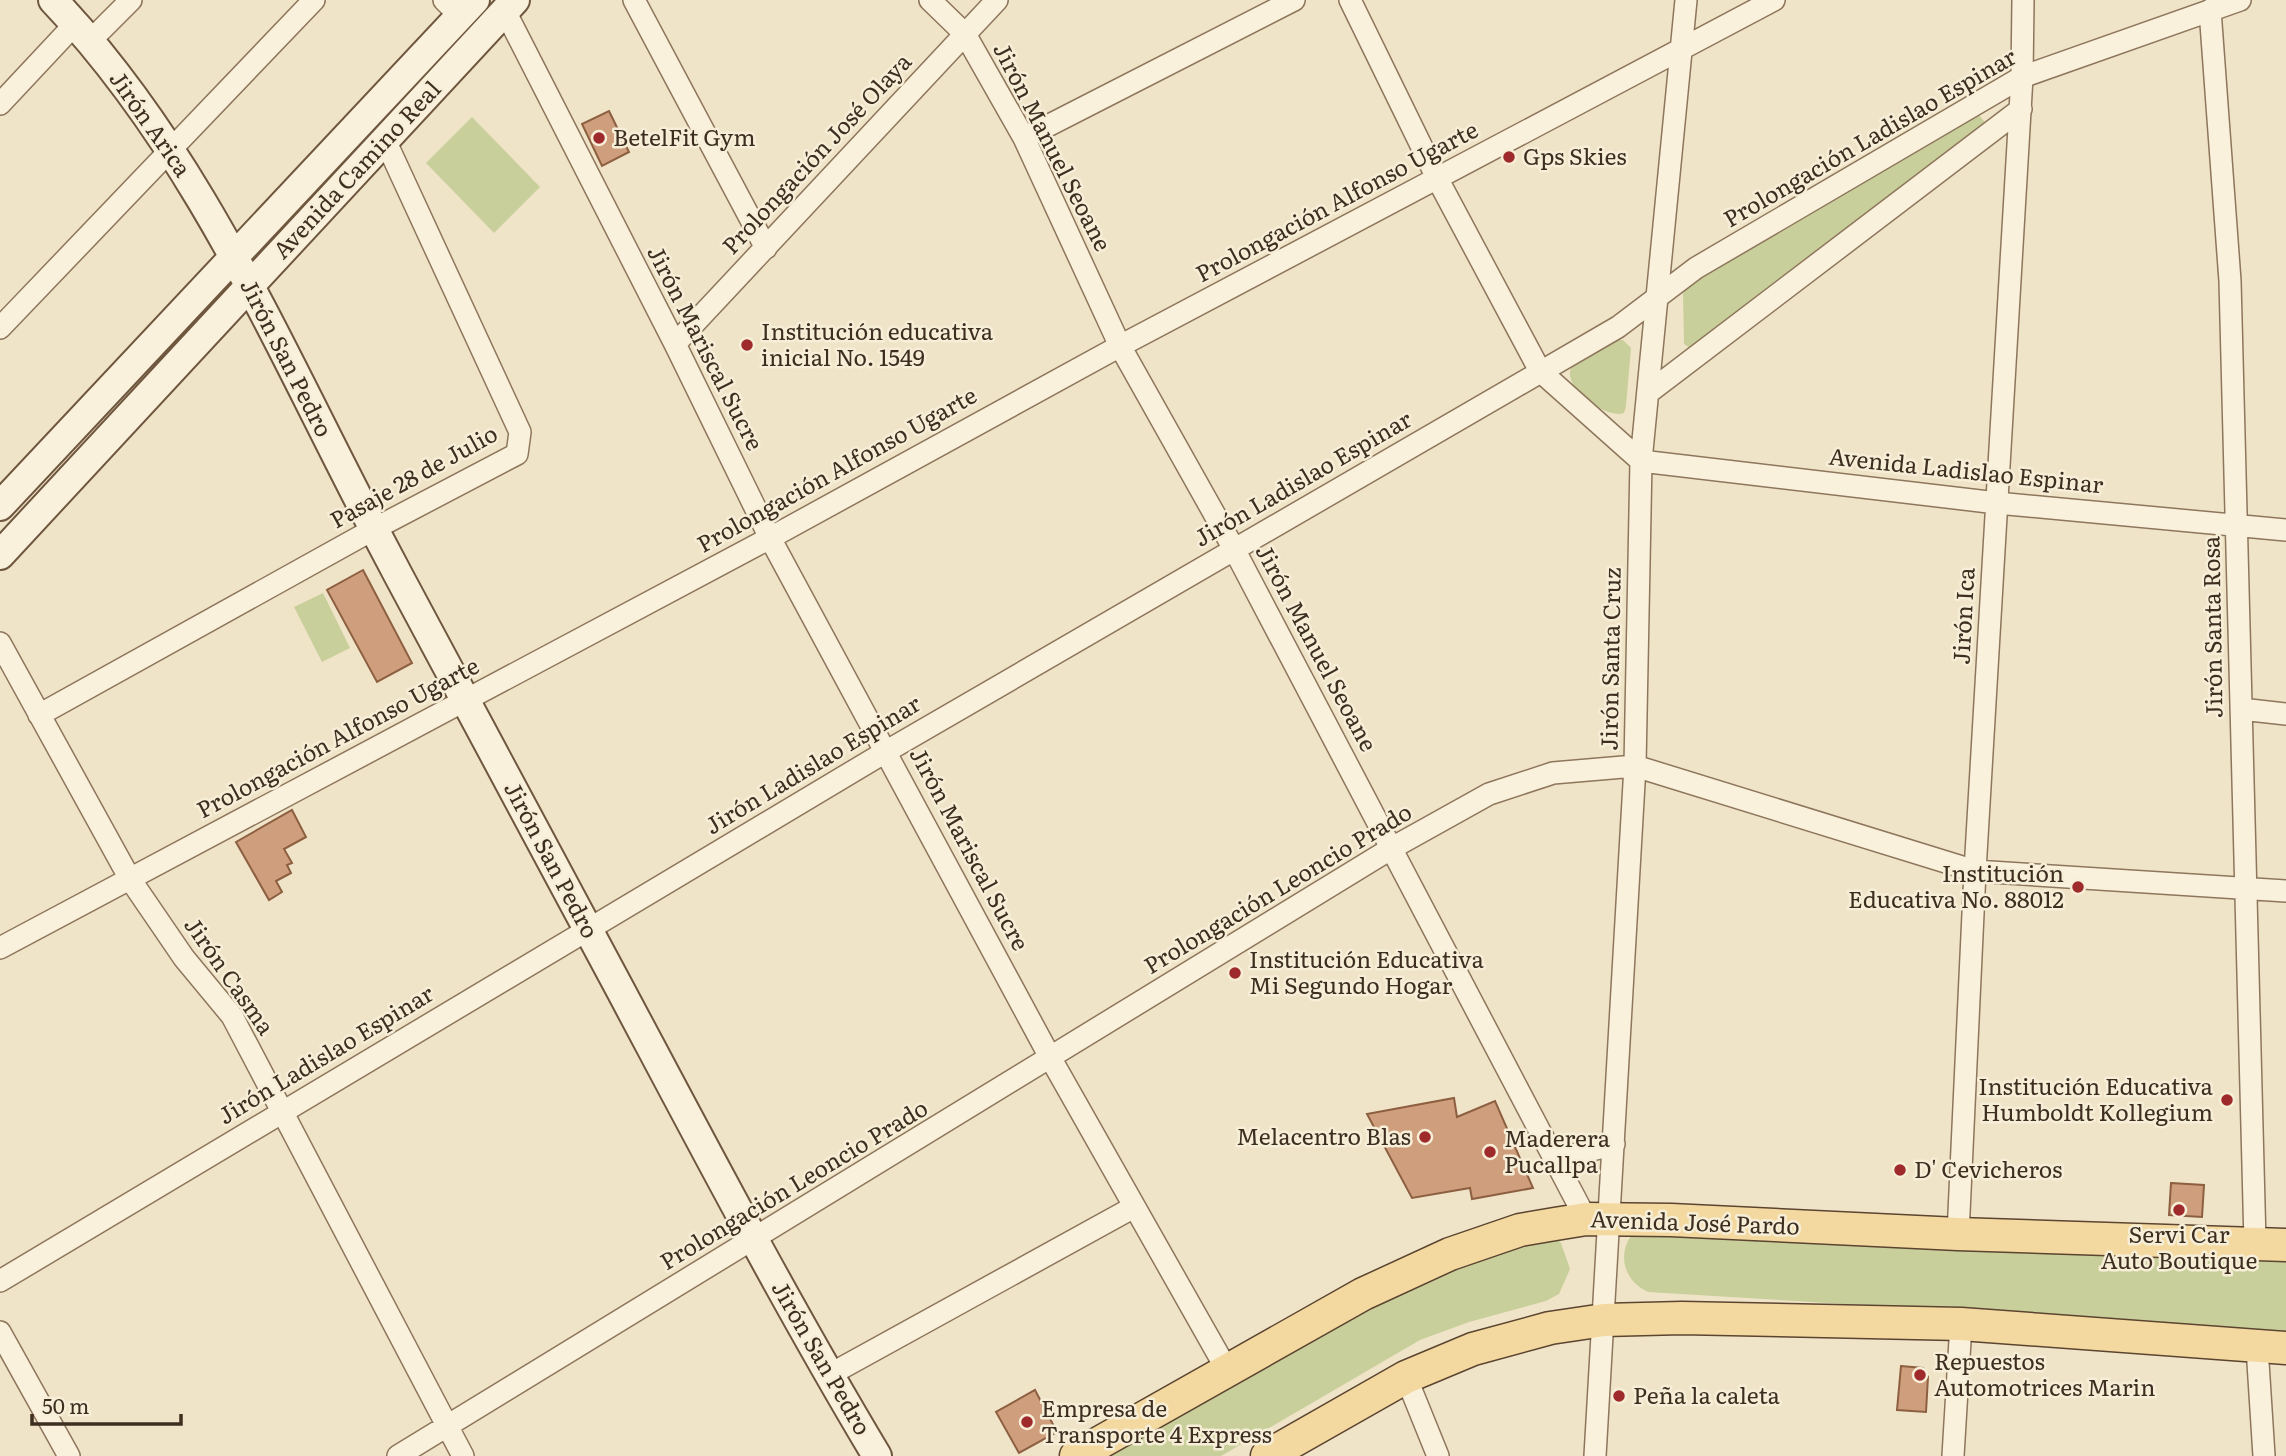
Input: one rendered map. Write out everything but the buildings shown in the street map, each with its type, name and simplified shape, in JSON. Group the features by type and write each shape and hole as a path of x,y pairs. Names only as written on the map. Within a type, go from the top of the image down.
{"main road":[{"name":"Jirón Arica","path":"53,0 83,32 171,147 234,258"},
{"name":"Avenida Camino Real","path":"0,506 234,258 460,5"},
{"name":"Avenida Camino Real","path":"0,555 510,6"},
{"name":"Jirón San Pedro","path":"234,258 374,529 754,1240 877,1456"},
{"name":"Avenida José Pardo","path":"1076,1456 1363,1294 1450,1254 1520,1230 1598,1219 2286,1245"},
{"path":"1267,1456 1406,1377 1473,1349 1550,1328 1604,1320 1682,1318 1961,1324 2272,1348"}],"street":[{"path":"0,104 83,32 131,0"},
{"path":"0,328 314,0"},
{"path":"634,0 766,248"},
{"name":"Jirón Manuel Seoane","path":"930,0 965,34 1024,138 1120,346 1234,548 1555,1160 1598,1219"},
{"name":"Prolongación José Olaya","path":"676,344 997,0"},
{"path":"1024,138 1294,0"},
{"path":"1350,0 1437,178 1540,371 1640,461"},
{"name":"Jirón Santa Cruz","path":"1595,1456 1604,1320 1598,1219 1614,1144 1635,766 1640,461 1686,0"},
{"name":"Prolongación Alfonso Ugarte","path":"0,948 770,538 1120,346 1774,0"},
{"name":"Jirón Ica","path":"1958,1234 1975,871 2021,109 2023,0"},
{"name":"Prolongación Ladislao Espinar","path":"1655,299 1696,268 2022,77 2240,0"},
{"name":"Jirón Mariscal Sucre","path":"510,6 770,538 1051,1059 1227,1370"},
{"name":"Jirón Santa Rosa","path":"2210,10 2230,281 2255,1243"},
{"path":"1648,393 2021,109"},
{"name":"Pasaje 28 de Julio","path":"39,715 374,529 516,454 520,444 520,432 385,141"},
{"name":"Jirón Ladislao Espinar","path":"0,1281 887,751 1618,327 1655,299"},
{"name":"Avenida Ladislao Espinar","path":"1640,461 1997,503 2286,530"},
{"name":"Jirón Casma","path":"0,643 130,879 184,958 232,1016 463,1456"},
{"path":"2241,709 2286,714"},
{"name":"Prolongación Leoncio Prado","path":"398,1456 1392,848 1489,794 1553,773 1635,766 1975,871 2286,891"},
{"path":"1555,1160 1614,1144"},
{"path":"829,1375 1134,1207"},
{"path":"1953,1456 1961,1324"},
{"path":"0,1332 69,1456"},
{"path":"2264,1456 2272,1348"},
{"path":"1406,1377 1438,1456"}],"green space":[{"path":"1976,112 1985,122 1983,128 1701,345 1690,348 1684,344 1683,293 1693,281"},
{"path":"472,117 540,187 494,233 426,163"},
{"path":"1616,340 1623,340 1631,348 1626,406 1624,413 1616,414 1588,401 1579,393 1570,376 1571,368"},
{"path":"323,593 350,648 322,662 294,607"},
{"path":"1636,1229 2286,1261 2286,1331 1648,1292 1632,1280 1625,1264 1626,1246"},
{"path":"1554,1235 1561,1243 1570,1269 1559,1294 1546,1301 1469,1322 1420,1340 1221,1456 1092,1456 1375,1294"}],"place":[{"name":"BetelFit Gym","path":"599,138"},
{"name":"Gps Skies","path":"1509,157"},
{"name":"Institución educativa inicial No. 1549","path":"747,345"},
{"name":"Institución Educativa No. 88012","path":"2078,887"},
{"name":"Institución Educativa Mi Segundo Hogar","path":"1235,973"},
{"name":"Institución Educativa Humboldt Kollegium","path":"2227,1100"},
{"name":"Melacentro Blas","path":"1425,1137"},
{"name":"Maderera Pucallpa","path":"1490,1152"},
{"name":"D' Cevicheros","path":"1900,1170"},
{"name":"Servi Car Auto Boutique","path":"2179,1210"},
{"name":"Repuestos Automotrices Marin","path":"1920,1375"},
{"name":"Peña la caleta","path":"1619,1396"},
{"name":"Empresa de Transporte 4 Express","path":"1027,1422"}]}
